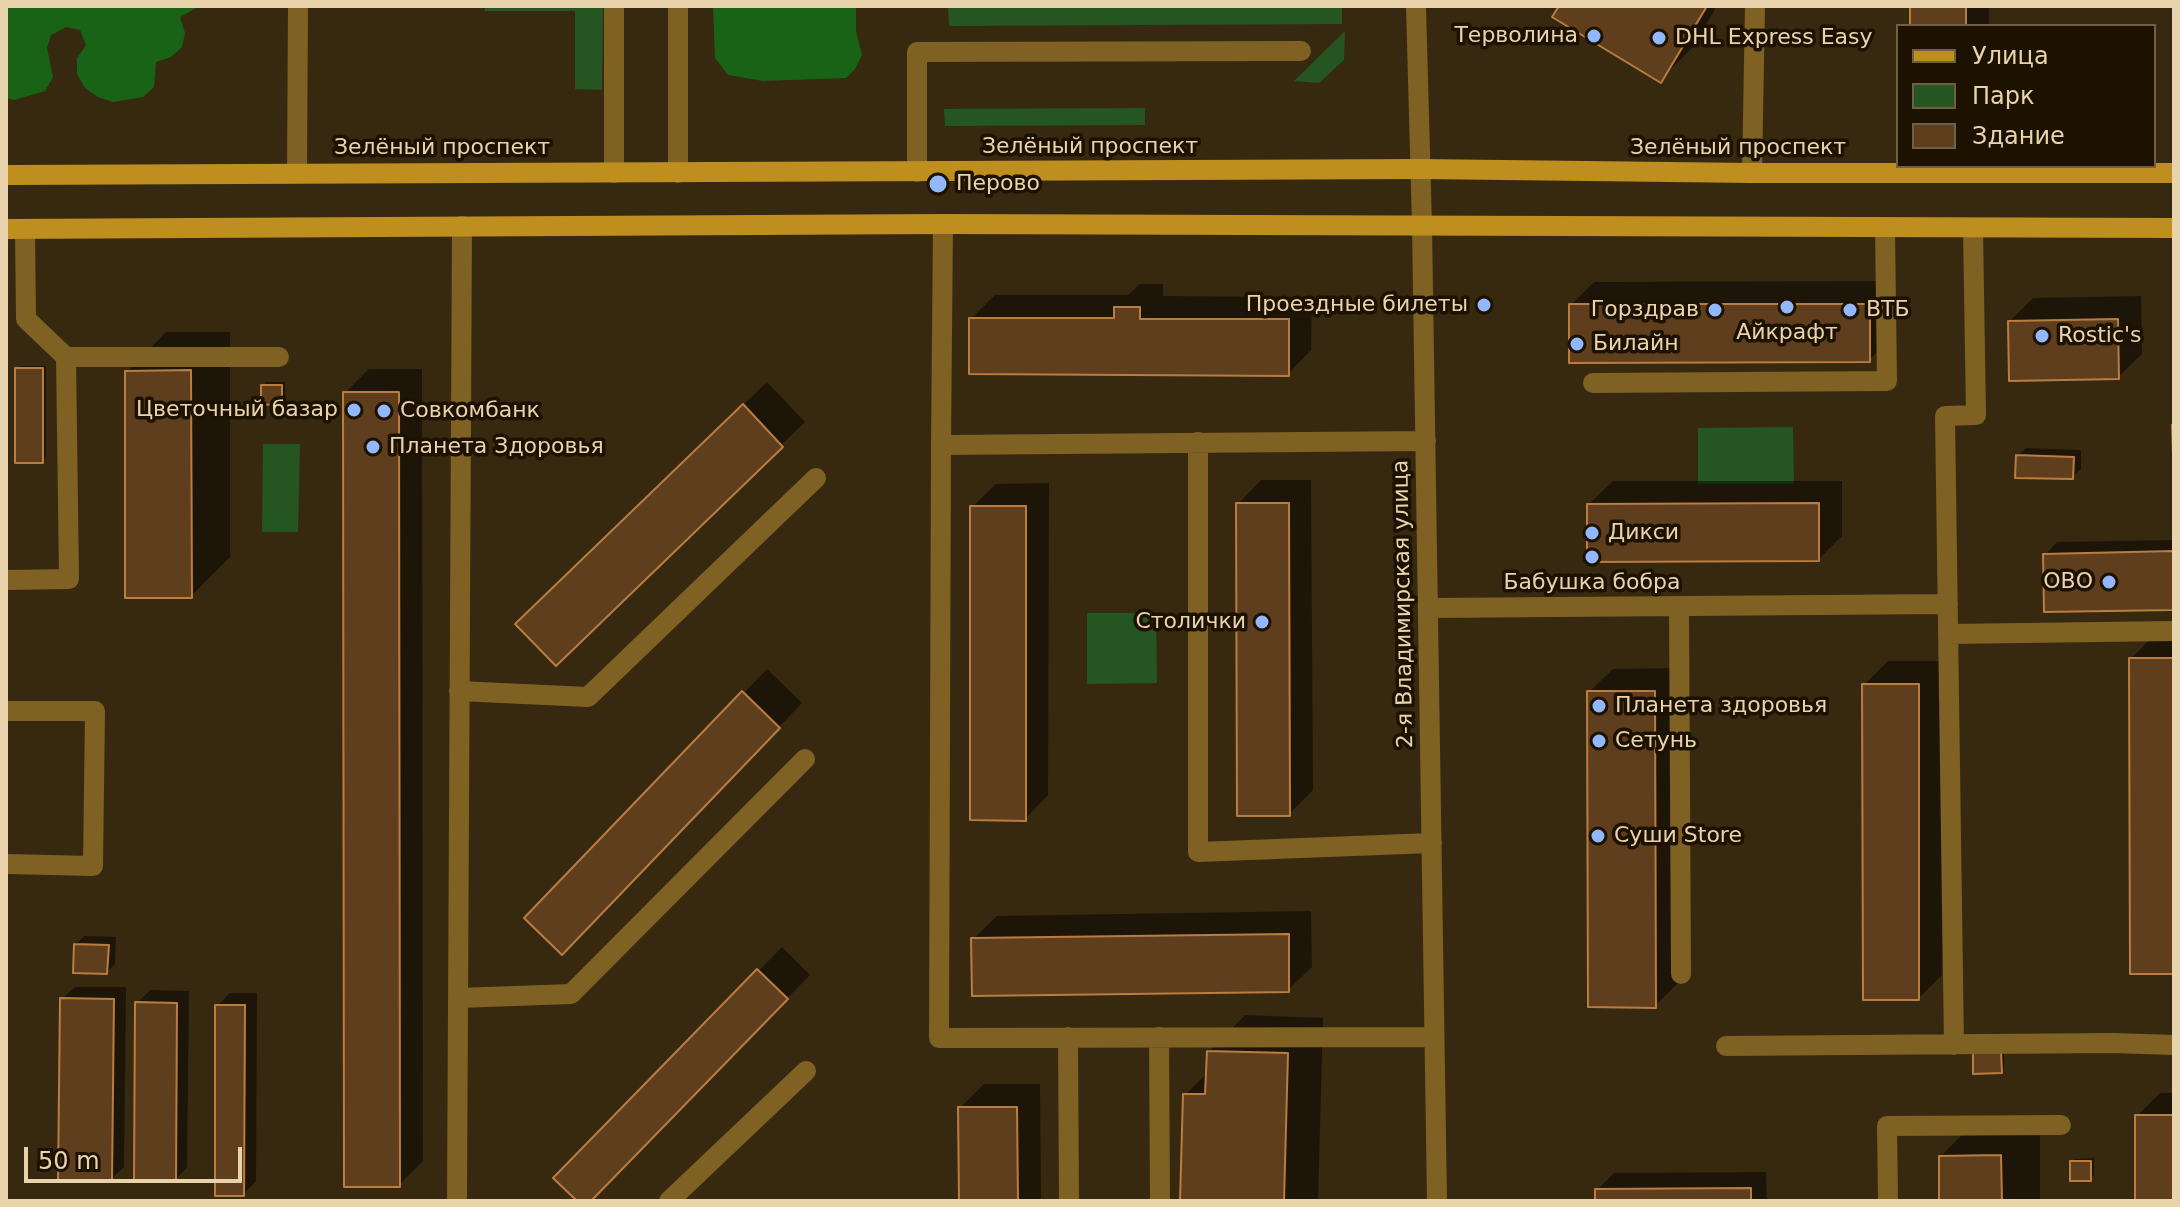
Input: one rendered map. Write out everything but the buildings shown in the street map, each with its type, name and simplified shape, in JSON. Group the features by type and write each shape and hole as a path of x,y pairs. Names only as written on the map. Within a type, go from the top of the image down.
{"main road":[{"name":"Зелёный проспект","path":"6,175 1420,169 2174,173"},
{"path":"15,229 943,224 2174,228"}],"street":[{"path":"297,172 298,6"},
{"path":"614,6 614,173"},
{"path":"678,6 678,173"},
{"name":"2-я Владимирская улица","path":"1416,6 1437,1201"},
{"path":"1752,173 1755,6"},
{"path":"917,172 917,52 1301,51"},
{"path":"943,224 939,1038 1434,1037"},
{"path":"457,1201 462,226"},
{"path":"1954,1045 1945,416 1976,415 1973,228"},
{"path":"15,229 26,319 66,357 279,357"},
{"path":"1593,383 1887,381 1885,229"},
{"path":"6,580 69,579 66,357"},
{"path":"941,445 1426,441"},
{"path":"1198,442 1198,852 1432,843"},
{"path":"459,691 588,697 816,478"},
{"path":"1428,608 1948,604"},
{"path":"1679,607 1681,974"},
{"path":"1948,634 2174,631"},
{"path":"6,711 95,711 93,866 6,864"},
{"path":"458,998 571,994 805,759"},
{"path":"1068,1037 1069,1201"},
{"path":"1159,1037 1160,1201"},
{"path":"1726,1046 2174,1045"},
{"path":"669,1201 806,1071"},
{"path":"1888,1201 1887,1126 2061,1125"}],"green space":[{"path":"6,6 200,6 180,17 185,33 182,47 171,57 156,62 154,87 143,97 113,102 85,88 77,74 77,58 86,45 80,30 66,27 51,35 47,48 53,77 45,91 14,100 6,98"},
{"path":"485,6 603,6 602,90 575,89 575,11 485,11"},
{"path":"713,6 856,6 856,31 862,55 846,78 763,81 728,75 715,58"},
{"path":"948,6 1342,6 1342,24 949,26"},
{"path":"1345,31 1344,60 1319,83 1294,81"},
{"path":"1145,108 1145,125 945,126 944,109"},
{"path":"1793,427 1794,484 1698,484 1698,428"},
{"path":"263,444 300,444 298,532 262,532"},
{"path":"1087,613 1156,613 1157,683 1087,684"}],"place":[{"name":"Терволина","path":"1594,36"},
{"name":"DHL Express Easy","path":"1659,38"},
{"name":"Перово","path":"938,184"},
{"name":"Проездные билеты","path":"1484,305"},
{"name":"Айкрафт","path":"1787,307"},
{"name":"Горздрав","path":"1715,310"},
{"name":"ВТБ","path":"1850,310"},
{"name":"Rostic's","path":"2042,336"},
{"name":"Билайн","path":"1577,344"},
{"name":"Цветочный базар","path":"354,410"},
{"name":"Совкомбанк","path":"384,411"},
{"name":"Планета Здоровья","path":"373,447"},
{"name":"Дикси","path":"1592,533"},
{"name":"Бабушка бобра","path":"1592,557"},
{"name":"ОВО","path":"2109,582"},
{"name":"Столички","path":"1262,622"},
{"name":"Планета здоровья","path":"1599,706"},
{"name":"Сетунь","path":"1599,741"},
{"name":"Суши Store","path":"1598,836"}]}
